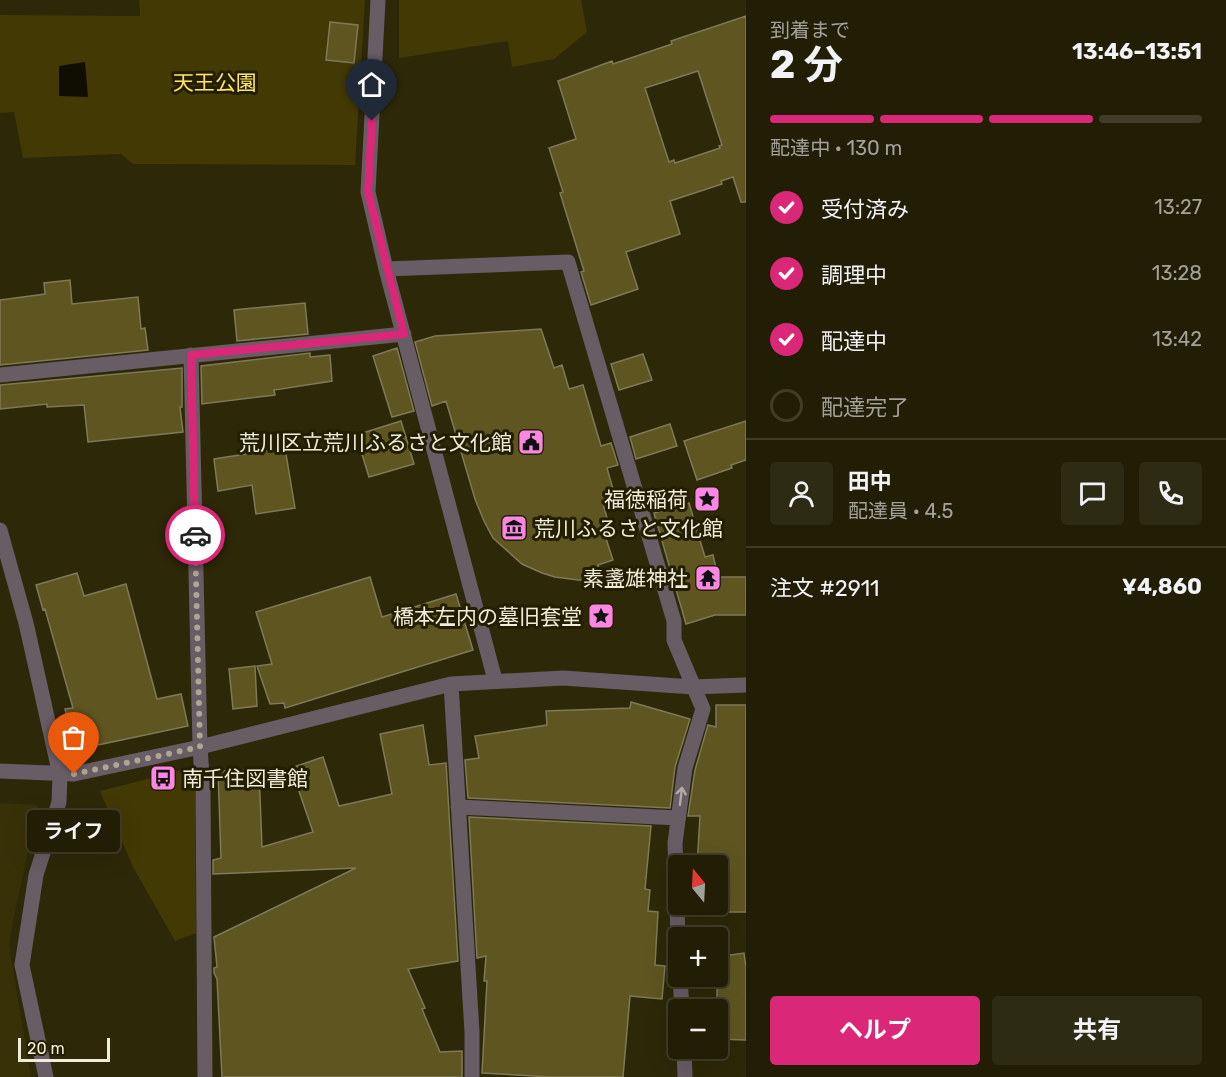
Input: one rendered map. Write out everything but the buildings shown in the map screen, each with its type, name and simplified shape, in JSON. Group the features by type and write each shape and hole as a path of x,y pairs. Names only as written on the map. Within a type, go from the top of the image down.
{"street":[{"path":"378,0 368,192 386,269 495,680"},
{"path":"386,269 567,262 674,621 674,640 703,709 685,768 675,843 678,927"},
{"path":"0,375 404,334"},
{"path":"191,355 200,747 203,790 205,1077"},
{"path":"0,530 26,623 60,775 59,802 36,875 22,964 46,1077"},
{"path":"0,771 60,775 82,773 200,747 451,684 563,678 693,687 746,685"},
{"path":"451,684 472,1032 472,1077"},
{"path":"458,807 678,818"},
{"path":"684,1059 685,1077"}],"shaded area":[{"path":"85,62 88,97 59,96 59,66"},
{"path":"0,803 38,805 9,946 31,1077 0,1077"}],"green space":[{"name":"天王公園","path":"139,0 365,0 355,165 133,164 121,154 23,158 14,112 0,113 0,15 140,16"},
{"path":"399,0 581,0 587,32 554,59 512,67 508,41 399,58"},
{"path":"182,770 195,789 196,933 175,941 133,867 100,791"}],"way so far":[{"path":"74,774 200,747 195,535"}],"place":[{"name":"荒川区立荒川ふるさと文化館","path":"531,442"},
{"name":"福徳稲荷","path":"707,499"},
{"name":"荒川ふるさと文化館","path":"514,528"},
{"name":"素盞雄神社","path":"708,578"},
{"name":"橋本左内の墓旧套堂","path":"601,616"},
{"name":"ライフ","path":"74,774"},
{"name":"南千住図書館","path":"163,778"}],"route":[{"path":"195,535 191,355 404,334 368,192 372,121"}]}
